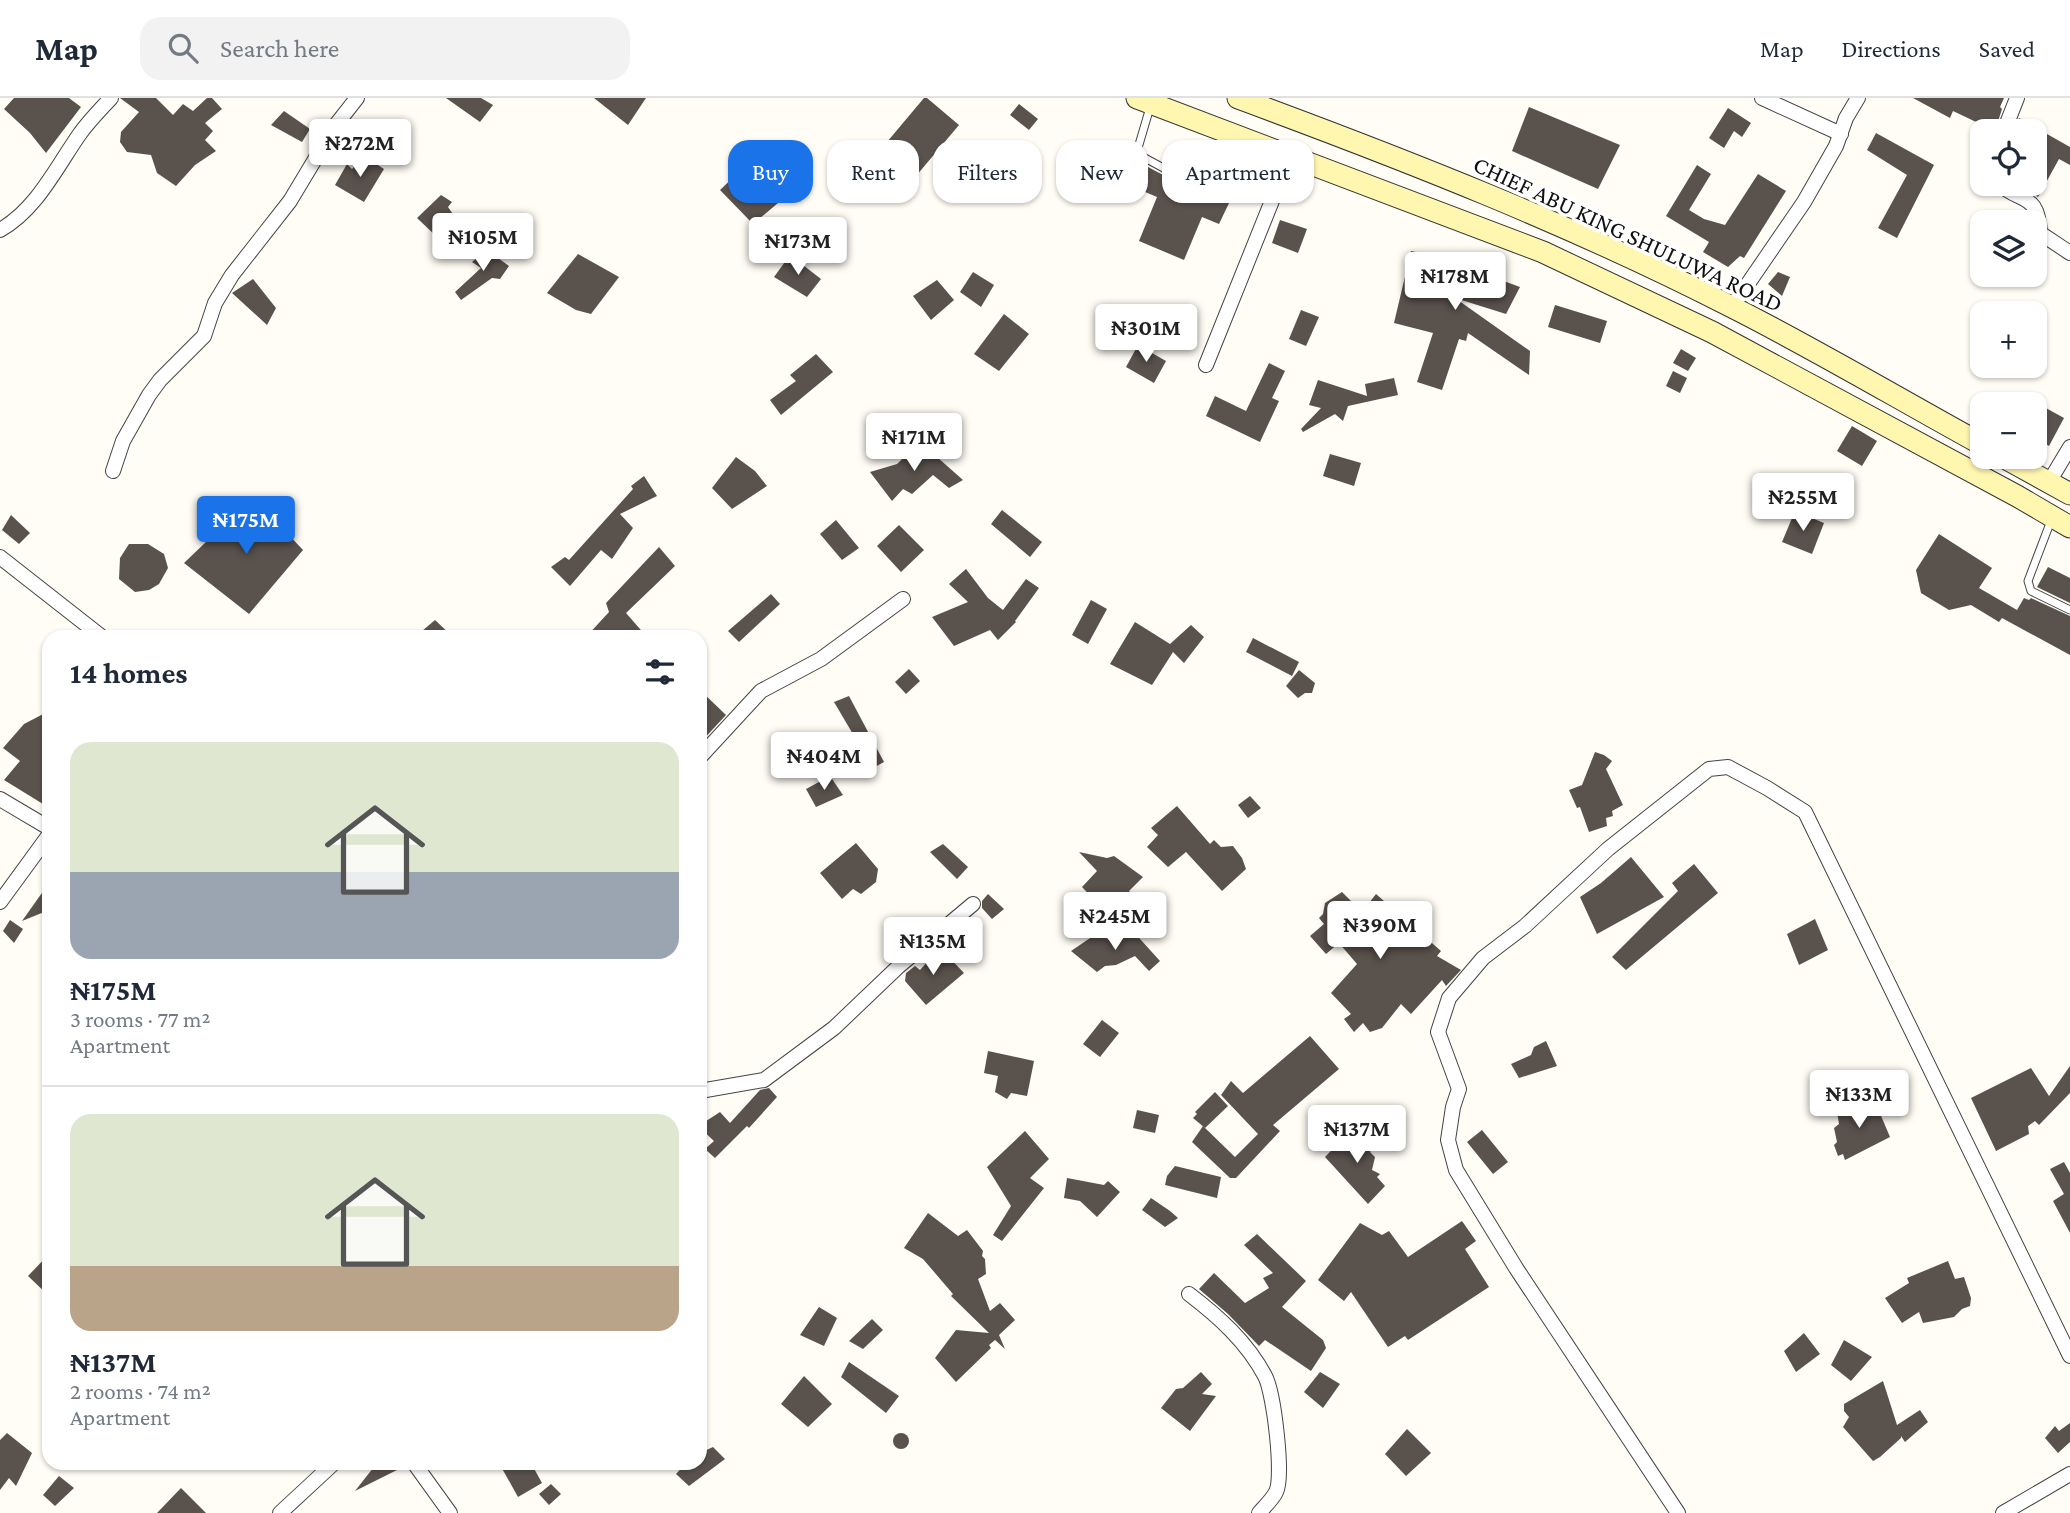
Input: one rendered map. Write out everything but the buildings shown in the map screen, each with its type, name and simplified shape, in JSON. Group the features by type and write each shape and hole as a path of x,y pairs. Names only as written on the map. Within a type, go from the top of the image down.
{"street":[{"path":"0,230 13,222 46,185 80,133 111,98"},
{"path":"113,471 123,441 149,395 160,380 204,336 215,303 232,275 290,201 335,126 357,98"},
{"name":"CHIEF ABU KING SHULUWA ROAD","path":"1238,98 1376,149 1554,223 1732,307 1970,438"},
{"path":"1762,98 1841,134"},
{"path":"1732,307 1804,202 1836,146 1846,118 1858,98"},
{"path":"2009,119 2017,98"},
{"path":"1144,101 1249,140"},
{"path":"1360,182 1376,149"},
{"path":"1314,165 1543,252 1712,332 2061,522"},
{"path":"2020,196 2031,202 2039,215 2039,233 2070,253"},
{"path":"1206,365 1263,203"},
{"path":"2049,482 2070,447"},
{"path":"2025,469 2070,494"},
{"path":"0,557 93,630"},
{"path":"707,749 761,691 821,659 903,599"},
{"path":"1678,1513 1516,1268 1456,1170 1448,1140 1459,1089 1438,1031 1449,998 1483,958 1525,926 1608,849 1709,769 1728,768 1805,812 2070,1356"},
{"path":"0,799 42,824"},
{"path":"0,902 42,845"},
{"path":"707,1090 764,1080 834,1028 899,966 973,904"},
{"path":"1189,1294 1223,1321 1239,1338 1266,1378 1278,1434 1277,1491 1259,1513"},
{"path":"280,1513 326,1470"},
{"path":"419,1470 450,1513"},
{"path":"2003,1513 2070,1474"}],"lane":[{"path":"1144,101 1138,148 1143,157 1162,167"},
{"path":"2061,522 2028,581 2028,586 2031,591 2070,610"}]}
